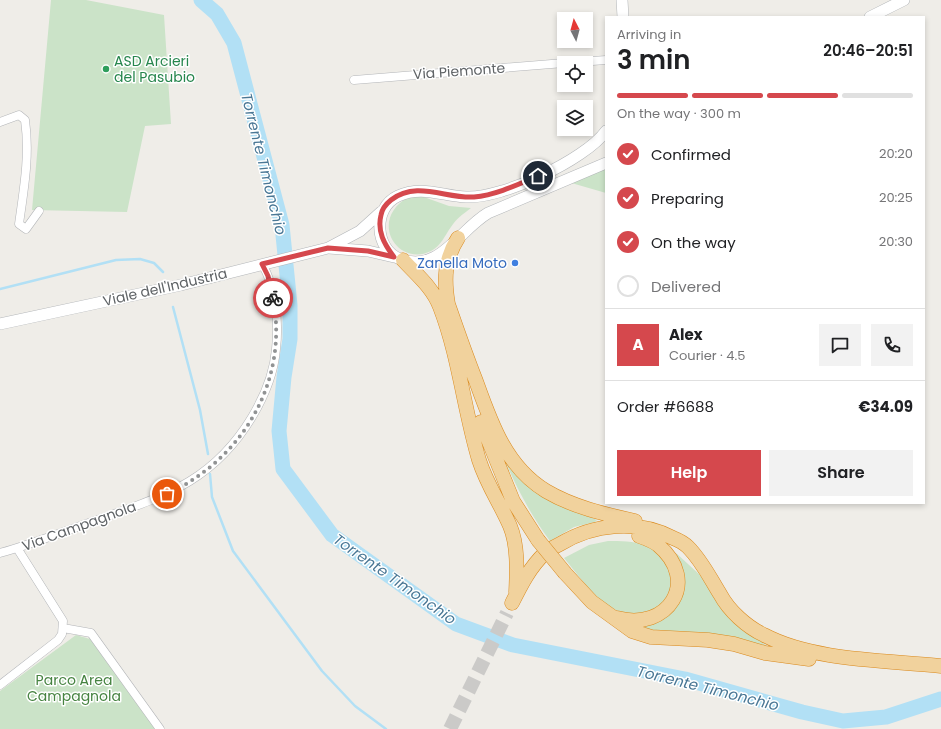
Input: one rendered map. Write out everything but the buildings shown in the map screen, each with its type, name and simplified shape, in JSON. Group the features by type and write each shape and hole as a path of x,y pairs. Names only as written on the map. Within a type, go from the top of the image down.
{"highway":[{"path":"458,238 450,252 446,269 444,306 449,335 479,460 492,493 510,527 515,550 511,604"},
{"path":"399,258 430,288 444,306 496,434 510,457 523,473 545,490 571,504 651,524 674,535 686,545 702,563 721,596 746,624 762,635 782,644 801,650 826,655 941,666"},
{"path":"444,306 482,427 513,501 538,540 565,573 585,595 609,616 632,631 651,637 708,640 734,644 765,653 800,659 876,665 915,663"},
{"path":"511,604 525,577 545,553 582,532 597,528 636,527 656,531 686,545"},
{"path":"511,604 542,567 577,542 600,536 639,536 662,540 686,554 711,578"},
{"path":"609,616 632,621 656,617 667,608 676,596 679,578 675,565 657,544 639,536"}],"main road":[{"path":"622,0 623,16"},
{"path":"872,16 904,0"},
{"name":"Viale dell'Industria","path":"0,324 185,284 328,248 360,231 381,212 388,202 395,197 422,190 455,196 474,197 511,187 568,162 589,149 605,133"},
{"name":"Viale dell'Industria","path":"328,248 368,251 413,262 428,261 445,251 470,225 493,210 605,163"},
{"path":"381,212 380,233 387,248 399,258"}],"street":[{"name":"Via Piemonte","path":"593,61 605,60"},
{"name":"Via Piemonte","path":"354,80 557,64"},
{"path":"0,122 19,115 25,120 27,136 27,171 19,224 26,229 40,210"},
{"name":"Via Campagnola","path":"0,553 174,491 208,470 230,447 259,405 275,360 277,329 275,311 265,263"},
{"path":"0,685 58,640 63,628 63,621 17,548"},
{"path":"63,628 91,633 160,729"}],"green space":[{"name":"ASD Arcieri del Pasubio","path":"51,0 86,0 164,15 171,124 145,126 127,212 32,210"},
{"path":"605,169 605,193 568,182"},
{"path":"410,196 421,196 449,206 471,208 455,222 434,249 419,254 407,253 398,247 392,238 389,228 390,217 397,206"},
{"path":"503,456 564,507 597,520 595,522 574,527 550,541 524,500"},
{"path":"608,541 645,545 653,549 661,556 671,572 673,581 669,599 662,607 656,610 628,615 610,607 595,595 564,558 589,545"},
{"path":"676,553 700,575 720,605 741,628 767,646 786,653 666,635 638,627 679,601 683,577"},
{"name":"Parco Area Campagnola","path":"76,635 90,639 155,729 0,729 0,691"}],"waterway":[{"name":"Torrente Timonchio","path":"201,0 217,14 234,43 282,225 290,305 290,339 284,377 279,431 283,469 332,535 456,624 513,645 685,679 802,712 843,721 886,717 941,699"},
{"path":"0,289 116,260 140,259 154,263 163,272"},
{"path":"173,307 200,410 208,454"},
{"path":"210,474 212,497 233,551 322,671 355,706 386,729"}],"tunnel":[{"path":"450,729 507,613"}],"way so far":[{"path":"167,494 187,484 215,464 250,421 259,405 273,368 276,353 277,329 273,298"}],"place":[{"name":"ASD Arcieri del Pasubio","path":"106,69"},
{"name":"Zanella Moto","path":"515,263"}],"route":[{"path":"273,298 268,276 262,264 328,248 368,251 394,257 387,248 380,233 380,219 381,212 385,206 395,197 418,190 455,196 474,197 499,191 538,176"}]}
